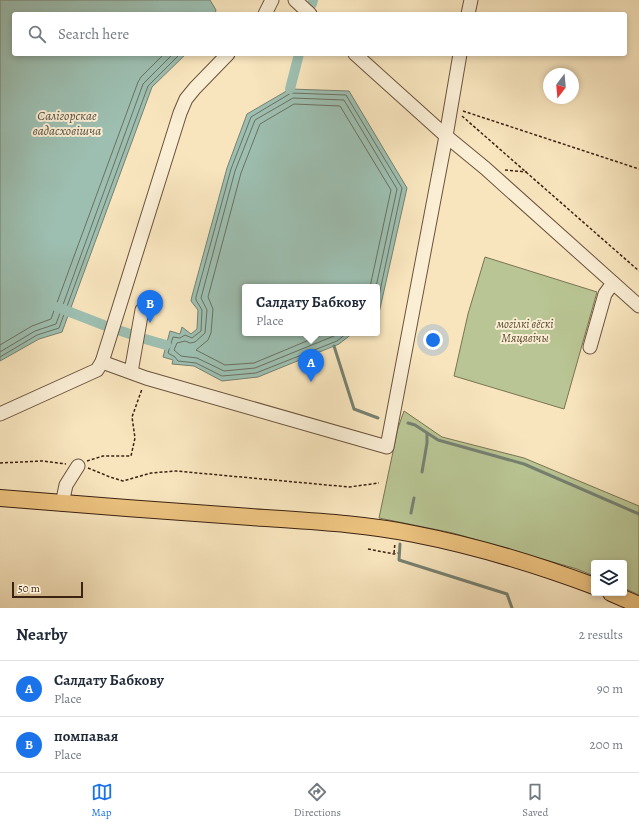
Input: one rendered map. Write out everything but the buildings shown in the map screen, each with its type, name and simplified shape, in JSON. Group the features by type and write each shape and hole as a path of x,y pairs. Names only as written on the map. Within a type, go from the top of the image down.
{"main road":[{"path":"0,498 62,504 365,526 484,549 546,568 591,585"},
{"path":"618,596 639,605"}],"street":[{"path":"267,12 272,0"},
{"path":"295,0 308,12"},
{"path":"468,12 471,0"},
{"path":"0,414 97,370 102,362 180,113 186,99 226,56"},
{"path":"357,56 639,306"},
{"path":"102,362 146,378 387,447 446,136 460,56"},
{"path":"590,347 605,294 613,283"},
{"path":"131,372 142,310"},
{"path":"62,504 66,485 78,466"}],"path":[{"path":"451,107 639,169"},
{"path":"451,107 639,271"},
{"path":"485,168 527,172"},
{"path":"78,466 83,462 104,456 131,456 135,438 132,417 146,378"},
{"path":"0,463 42,461 78,466 123,481 151,473 176,471 349,487 379,484"},
{"path":"394,545 394,554"},
{"path":"368,549 394,554 398,553"}],"green space":[{"name":"могілкі вёскі Мяцявічы","path":"485,257 597,292 564,409 454,376 468,314"},
{"path":"404,411 442,437 524,458 639,506 639,595 627,589 627,560 591,560 591,575 577,569 453,533 379,518 398,428"}],"water":[{"name":"Салігорскае вадасховішча","path":"0,0 210,0 216,10 216,12 12,12 12,56 184,56 152,87 62,332 39,339 0,361"},
{"path":"290,89 349,91 407,188 380,309 380,284 242,284 242,336 349,336 339,344 258,377 222,381 194,366 172,364 173,360 163,357 170,331 180,334 182,327 191,334 197,329 198,310 191,301 192,296 227,168 247,114"}],"waterway":[{"path":"312,4 313,0"},
{"path":"290,89 298,56"},
{"path":"57,307 106,326"},
{"path":"121,331 130,334"},
{"path":"145,339 166,345"},
{"path":"334,346 354,409 378,418"},
{"path":"408,423 415,425 438,440 524,464 639,514"},
{"path":"422,472 427,443 427,433"},
{"path":"411,513 414,498"},
{"path":"400,544 399,560 507,594 512,608"}],"place":[{"name":"помпавая","path":"150,323"},
{"name":"Салдату Бабкову","path":"311,382"}]}
